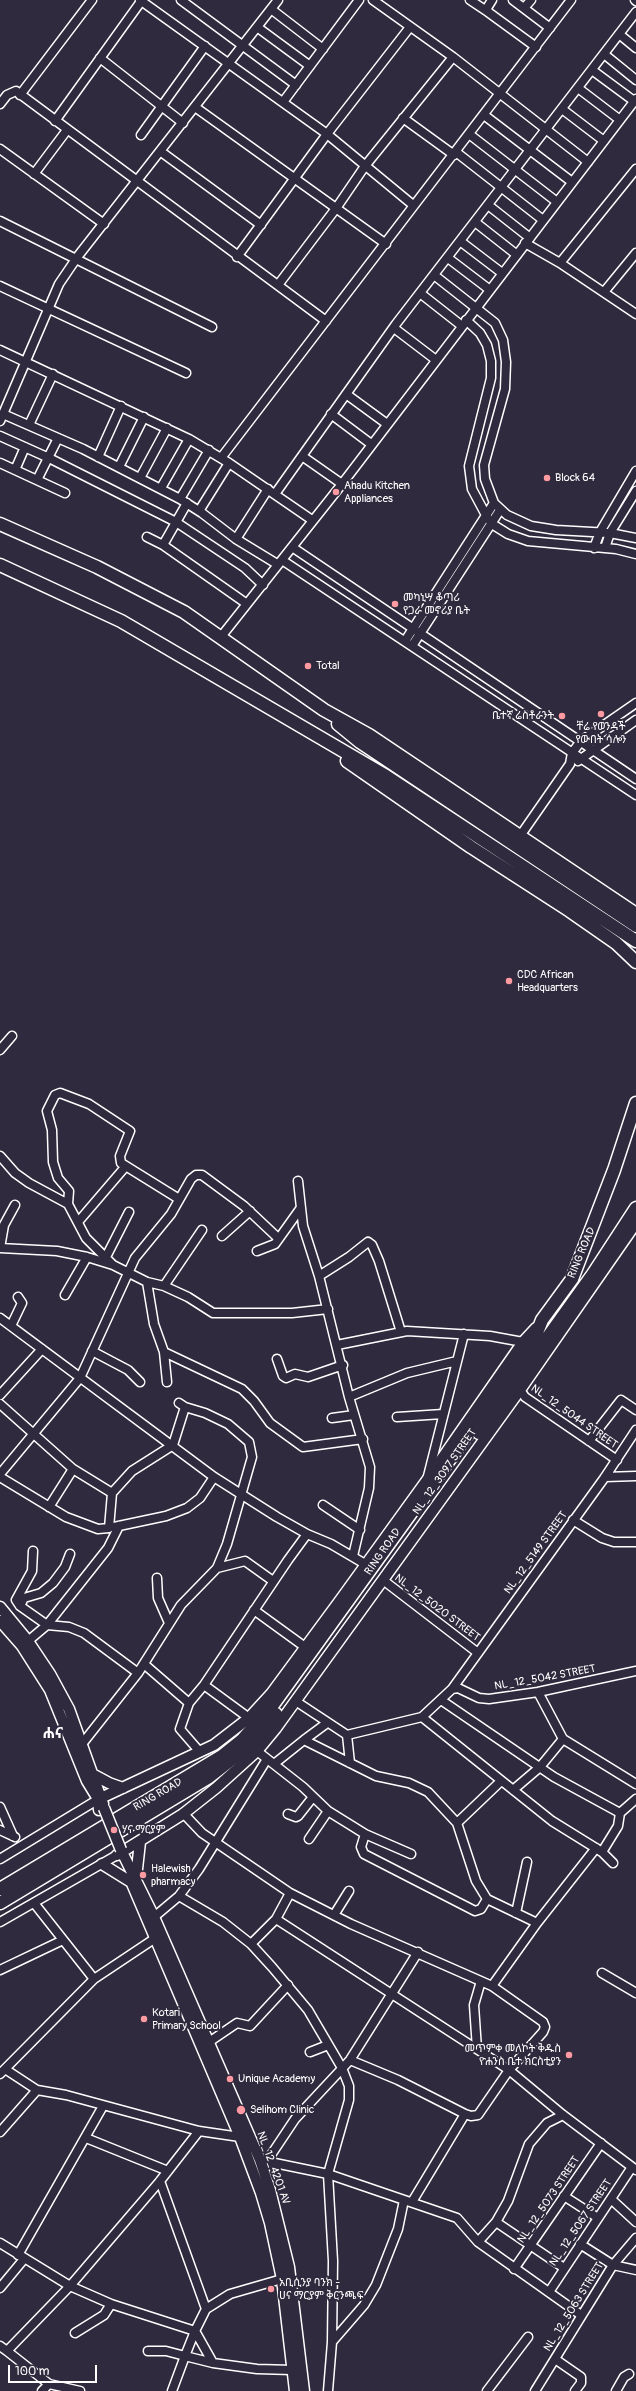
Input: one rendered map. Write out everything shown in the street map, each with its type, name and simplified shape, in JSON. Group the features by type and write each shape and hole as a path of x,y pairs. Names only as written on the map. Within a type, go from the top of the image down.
{"highway":[{"path":"0,524 148,592 184,612 324,710 369,735 636,914"},
{"path":"0,565 121,621 228,685 386,776 636,942"},
{"path":"228,685 356,767 471,847 570,911 616,943 636,962"},
{"path":"324,710 360,742 636,926"},
{"name":"RING ROAD","path":"0,1889 200,1771 242,1740 255,1727 315,1647 514,1369 536,1335 542,1320 572,1279 614,1170 636,1102"},
{"name":"RING ROAD","path":"0,1903 186,1792 233,1760 262,1731 593,1274 636,1208"}],"main road":[{"name":"NL_12_3097 STREET","path":"119,1853 140,1842 183,1814 257,1751 297,1702 520,1390 636,1223"},
{"path":"101,1804 123,1788 200,1752 236,1729 249,1718 271,1694 427,1480 523,1342 542,1320"},
{"path":"0,1607 28,1641 69,1710 94,1775 101,1804 119,1853 134,1880"},
{"path":"0,1621 22,1646 50,1690 84,1775 101,1804"},
{"path":"94,1775 123,1788"},
{"path":"134,1880 140,1842"},
{"path":"102,1864 134,1880"},
{"name":"NL_12_4201 AV","path":"134,1880 154,1917 263,2160 289,2267 304,2391"},
{"name":"NL_12_4201 AV","path":"134,1880 154,1939 240,2137 270,2223 282,2279 295,2391"}],"street":[{"path":"20,94 92,0"},
{"path":"55,121 141,0 327,134 413,205"},
{"path":"181,0 296,85"},
{"path":"284,102 359,0"},
{"path":"373,0 501,93 588,162"},
{"path":"470,0 536,47"},
{"path":"488,12 487,8 492,0"},
{"path":"513,0 550,28"},
{"path":"524,8 531,0"},
{"path":"221,458 571,0"},
{"path":"323,49 274,3 183,123 76,259 59,284 47,309 27,362 2,414 98,456 184,501 236,539 280,562 405,641 581,760 636,795"},
{"path":"275,494 331,414 420,293 619,34 634,18"},
{"path":"257,27 310,66"},
{"path":"237,257 327,134 410,27"},
{"path":"619,34 636,48"},
{"path":"141,135 205,46"},
{"path":"604,54 636,80"},
{"path":"278,286 337,207 365,166 453,57"},
{"path":"100,58 183,123"},
{"path":"220,638 342,484 371,444 635,100 592,70"},
{"path":"578,88 620,120"},
{"path":"0,104 13,91 20,94 136,183 326,321"},
{"path":"195,107 337,207 386,244"},
{"path":"562,109 604,141"},
{"path":"484,115 572,182"},
{"path":"403,118 455,153 543,220"},
{"path":"34,174 67,130"},
{"path":"469,134 557,202"},
{"path":"0,149 104,224"},
{"path":"160,151 261,225"},
{"path":"560,263 636,169"},
{"path":"488,205 527,241 636,314"},
{"path":"0,221 212,327"},
{"path":"475,222 517,255"},
{"path":"460,241 502,273"},
{"path":"604,292 636,253"},
{"path":"448,258 490,290"},
{"path":"434,275 495,323 503,340 506,362 505,389 484,465 485,479 494,503 500,510 531,526 556,530 610,533 636,538"},
{"path":"0,286 186,373"},
{"path":"420,293 480,333 487,345 491,361 491,378 469,466 472,489 489,521 508,534 528,541 605,548 636,554"},
{"path":"394,328 436,360"},
{"path":"0,350 189,439 229,463 312,520"},
{"path":"29,425 53,374"},
{"path":"346,394 387,424"},
{"path":"98,456 121,406"},
{"path":"331,414 371,444"},
{"path":"119,467 144,417"},
{"path":"140,478 167,428"},
{"path":"0,436 49,458 176,522 245,568 263,585"},
{"path":"38,480 58,438"},
{"path":"161,488 189,439"},
{"path":"15,470 25,447"},
{"path":"163,545 176,522 184,501 209,450"},
{"path":"302,456 342,484"},
{"path":"0,463 65,493"},
{"path":"199,511 229,463"},
{"path":"594,548 600,532 636,471"},
{"path":"236,539 268,489"},
{"path":"605,548 610,533 636,491"},
{"path":"412,646 489,521 494,503"},
{"path":"405,641 489,521 500,510"},
{"path":"147,537 163,545 247,604"},
{"path":"292,547 636,779"},
{"path":"520,836 570,764 572,753 581,741 636,703"},
{"path":"570,764 581,760 636,720"},
{"path":"0,1050 12,1036"},
{"path":"68,1204 69,1191 58,1178 52,1162 52,1130 47,1111 57,1093 90,1104 130,1131 120,1156 121,1163 179,1199"},
{"path":"0,1156 15,1173 29,1183 68,1204 86,1238 106,1256 113,1265"},
{"path":"78,1222 126,1166"},
{"path":"0,1474 32,1433 80,1378 135,1258 171,1214 191,1179 196,1175 202,1175 250,1211 278,1238"},
{"path":"298,1181 303,1226 319,1276 343,1365 354,1416 363,1439 370,1467 371,1477 353,1556"},
{"path":"15,1205 4,1225 0,1248 57,1251 87,1257 113,1265 127,1274 147,1282 164,1286 188,1297 213,1313 292,1313 328,1309"},
{"path":"257,1251 273,1245 300,1209"},
{"path":"222,1236 250,1211"},
{"path":"106,1256 130,1212"},
{"path":"164,1286 202,1230"},
{"path":"319,1276 349,1257 368,1242 372,1245 379,1261 401,1332"},
{"path":"65,1295 87,1257"},
{"path":"147,1282 154,1324 164,1352 166,1382"},
{"path":"11,1326 22,1303 18,1297"},
{"path":"0,1318 173,1445 214,1477 307,1534 353,1556 365,1564"},
{"path":"337,1345 401,1332 464,1334 523,1342"},
{"path":"427,1480 464,1334"},
{"path":"0,1395 42,1349"},
{"path":"92,1351 128,1370 140,1382"},
{"path":"164,1352 242,1389 254,1401 270,1423 303,1447 363,1439"},
{"path":"277,1359 283,1376 286,1378 295,1374 308,1377 343,1365"},
{"path":"349,1397 407,1373 457,1361"},
{"name":"NL_12_5044 STREET","path":"520,1390 525,1397 616,1460"},
{"path":"589,1441 621,1400 636,1410"},
{"path":"0,1404 73,1469 112,1493"},
{"path":"82,1744 138,1673 169,1623 189,1595 217,1568 227,1544 252,1457 249,1442 228,1424 205,1413 182,1405 173,1445 132,1470 112,1493 109,1528"},
{"path":"397,1417 443,1414"},
{"path":"332,1418 354,1416"},
{"name":"NL_12_5149 STREET","path":"452,1689 605,1477 636,1430"},
{"path":"49,1507 73,1469"},
{"path":"605,1477 636,1476"},
{"path":"0,1477 66,1517 98,1529 113,1539"},
{"path":"98,1529 166,1516 187,1508 200,1498 214,1477"},
{"path":"323,1505 360,1530"},
{"path":"573,1520 590,1531 614,1542 636,1542"},
{"path":"28,1641 48,1625 113,1539 119,1526"},
{"path":"200,1752 180,1729 189,1703 204,1685 307,1534"},
{"path":"34,1551 32,1571 16,1600 20,1606 48,1625 69,1627 84,1633 138,1673"},
{"path":"20,1606 24,1598 41,1593 53,1583 65,1567 70,1554"},
{"path":"217,1568 245,1561 274,1581"},
{"path":"157,1578 158,1598 169,1623"},
{"name":"NL_12_5020 STREET","path":"383,1580 478,1653"},
{"path":"254,1610 305,1647"},
{"path":"144,1664 189,1703"},
{"name":"NL_12_5042 STREET","path":"452,1689 458,1688 479,1698 489,1699 538,1692 636,1670"},
{"path":"204,1685 249,1718"},
{"path":"297,1702 347,1735 422,1717 442,1700 452,1689"},
{"path":"538,1692 562,1739 636,1784"},
{"path":"442,1700 575,1790 620,1813"},
{"path":"422,1717 552,1821 599,1850 613,1863"},
{"path":"154,1917 179,1896 271,1762 304,1740 327,1722"},
{"path":"347,1735 350,1764"},
{"path":"513,1790 540,1767 562,1739"},
{"path":"304,1740 376,1776 419,1786 436,1799 457,1823 476,1881 487,1899 536,1923"},
{"path":"257,1751 328,1811 365,1834 411,1854"},
{"path":"457,1823 501,1781"},
{"path":"288,1814 298,1816 313,1797"},
{"path":"492,1986 536,1923 618,1826 620,1813 636,1800"},
{"path":"0,1859 24,1843 101,1804"},
{"path":"0,1807 13,1836"},
{"path":"309,1839 328,1811"},
{"path":"183,1814 196,1828 290,1893 334,1916 492,1986 543,2022 545,2027 543,2032 509,2070 478,2115 471,2116 465,2114 398,2080 350,2060"},
{"path":"0,1830 24,1843"},
{"path":"365,1834 361,1847 364,1854 475,1911 481,1909 487,1899"},
{"path":"0,1922 119,1853"},
{"path":"516,1913 527,1862"},
{"path":"334,1916 349,1891"},
{"path":"251,1944 276,1920 290,1893"},
{"path":"179,1896 223,1922 251,1944 288,1985 308,2010 342,2068 350,2092 328,2174 333,2261 332,2342 328,2391"},
{"path":"34,1903 94,1979"},
{"path":"276,1920 509,2070 563,2115 634,2168"},
{"path":"154,1939 94,1979 1,2072 37,2090 199,2131 240,2137"},
{"path":"0,1970 63,1940"},
{"path":"418,1952 393,1994 350,2060 295,2119 263,2160 328,2174 457,2218 478,2242 514,2269 581,2314"},
{"path":"602,1973 636,1993"},
{"path":"477,2049 474,2005 481,1981"},
{"path":"209,2042 237,2023 250,2026 288,1985"},
{"path":"310,2052 328,2045"},
{"path":"0,2132 37,2090"},
{"path":"0,2288 21,2257 103,2106"},
{"path":"332,2342 364,2304 376,2285 408,2201 465,2114"},
{"path":"478,2242 496,2222 508,2201 530,2144 547,2123 563,2115"},
{"path":"80,2391 49,2384 3,2348 70,2286 160,2181 199,2131"},
{"path":"86,2138 168,2171"},
{"name":"NL_12_5073 STREET","path":"514,2269 532,2246 564,2196 601,2143"},
{"name":"NL_12_5067 STREET","path":"549,2292 580,2244 634,2168"},
{"path":"160,2181 206,2309"},
{"path":"564,2196 598,2218"},
{"path":"611,2199 636,2222"},
{"path":"496,2222 564,2268"},
{"name":"NL_12_5063 STREET","path":"534,2391 581,2314 613,2266 636,2238"},
{"path":"0,2243 70,2286 111,2304 194,2331 213,2363"},
{"path":"580,2244 613,2266 636,2270"},
{"path":"172,2391 194,2331 206,2309 238,2291 282,2279"},
{"path":"74,2334 104,2315 111,2304"},
{"path":"487,2391 528,2337"},
{"path":"148,2351 166,2351 213,2363 257,2369 292,2370"},
{"path":"554,2359 581,2377 580,2383 575,2391"},
{"path":"616,2391 624,2378 629,2374"},
{"path":"42,2391 49,2384"}],"place":[{"name":"Block 64","path":"547,478"},
{"name":"Ahadu Kitchen Appliances","path":"336,492"},
{"name":"መካኒሣ ቆጣሪ የጋራ መኖሪያ ቤት","path":"395,604"},
{"name":"Total","path":"308,666"},
{"name":"ቸሬ የወንዳች የውበት ሳሎን","path":"601,714"},
{"name":"ቤተኛ ሬስቶራንት","path":"562,716"},
{"name":"CDC African Headquarters","path":"509,981"},
{"name":"ሃና ማርያም","path":"114,1830"},
{"name":"Halewish pharmacy","path":"143,1875"},
{"name":"Kotari Primary School","path":"144,2019"},
{"name":"መጥምቀ መለኮት ቅዱስ ዮሐንስ ቤተ ክርስቲያን","path":"569,2055"},
{"name":"Unique Academy","path":"230,2079"},
{"name":"Selihom Clinic","path":"241,2110"},
{"name":"አቢሲንያ ባንክ - ሀና ማርያም ቅርንጫፍ","path":"271,2289"}],"district":[{"name":"ሐና","path":"53,1734"}]}
